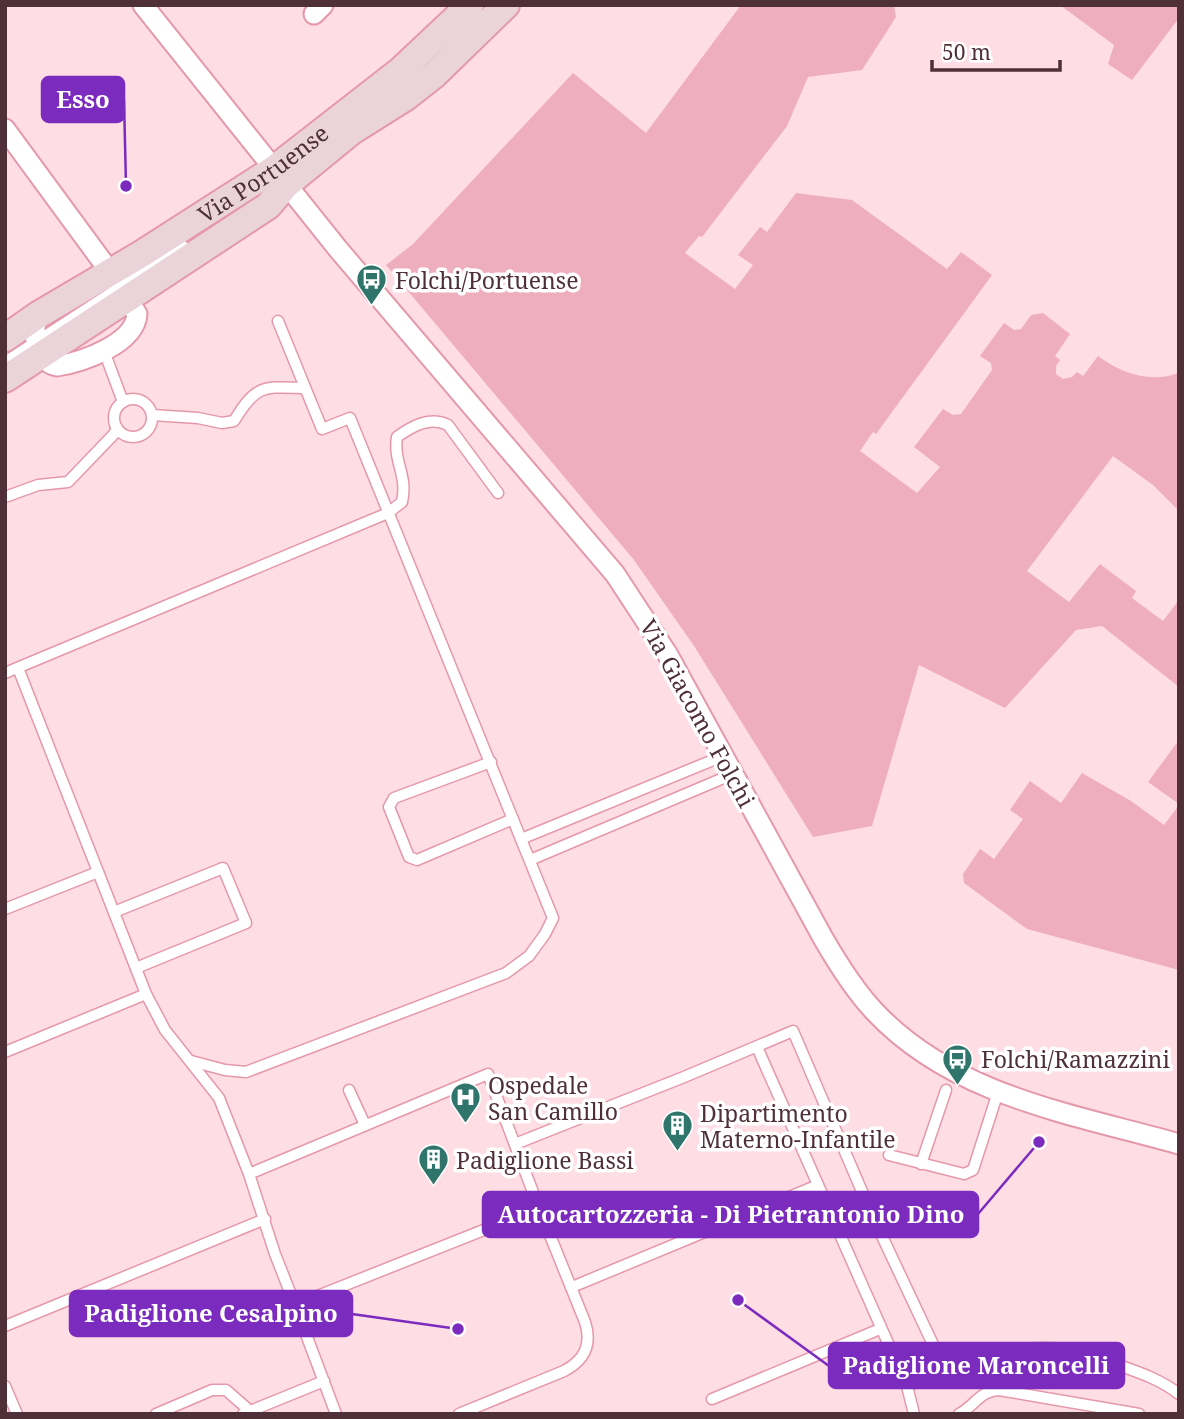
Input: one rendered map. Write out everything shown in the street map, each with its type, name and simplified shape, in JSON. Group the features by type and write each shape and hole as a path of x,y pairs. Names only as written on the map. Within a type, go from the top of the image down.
{"main road":[{"name":"Via Portuense","path":"280,177 470,5"},
{"name":"Via Portuense","path":"5,379 39,347 120,285 280,177 406,97 434,75 506,5"},
{"name":"Via Portuense","path":"5,338 38,315 120,285"}],"street":[{"name":"Via Giacomo Folchi","path":"143,5 280,177 615,574 668,654 822,938 838,964 875,1012 935,1062 969,1080 1179,1144"},
{"path":"5,129 137,311 135,324 127,334 104,351 57,366 51,365 39,347 34,329 38,315"}],"lane":[{"name":"Via Portuense","path":"352,131 390,95"},
{"name":"Via Portuense","path":"262,197 280,177"},
{"name":"Via Portuense","path":"120,285 191,241"},
{"path":"191,1061 225,1070 246,1072 506,973 529,956 553,918 350,418 322,429 278,321"},
{"name":"Via Portuense","path":"5,362 39,347"},
{"path":"104,351 123,402"},
{"path":"152,415 198,418 222,423 234,421 253,394 267,387 305,388"},
{"path":"129,399 146,404 152,415 149,428 140,436 127,436 117,428 114,416 115,411 129,399"},
{"path":"5,673 388,513 402,502 405,486 395,449 397,437 412,427 439,420 448,425 498,493"},
{"path":"5,497 38,485 68,482 117,428"},
{"path":"18,668 146,995 165,1030 219,1098 336,1414"},
{"path":"521,839 723,756"},
{"path":"491,762 394,797 389,807 409,857 417,860 513,819"},
{"path":"530,860 733,774"},
{"path":"114,912 223,868 246,923 136,968"},
{"path":"5,909 98,872"},
{"path":"5,1052 146,995"},
{"path":"515,1144 793,1031 873,1217 945,1370"},
{"path":"757,1047 907,1387 914,1414"},
{"path":"249,1174 488,1074 589,1335 587,1349 578,1363 459,1414"},
{"path":"349,1090 365,1125"},
{"path":"921,1164 946,1090"},
{"path":"889,1155 964,1174 974,1170 998,1091"},
{"path":"572,1287 818,1185"},
{"path":"295,1305 539,1208"},
{"path":"5,1326 265,1219"},
{"path":"712,1399 880,1329"},
{"path":"907,1387 945,1370 992,1355 1066,1350 1099,1358 1150,1377 1179,1394"},
{"path":"156,1414 212,1390 226,1390 247,1412 324,1381"},
{"path":"5,1386 16,1414"},
{"path":"965,1413 984,1393 999,1390 1139,1414"}],"shaded area":[{"path":"741,5 894,5 896,17 862,70 808,77 787,126 702,237 699,236 685,253 735,289 753,265 738,255 760,227 767,232 796,193 852,200 947,269 961,252 992,275 876,434 873,432 860,451 917,493 940,467 914,447 943,409 953,415 961,414 992,370 991,363 980,356 1004,323 1014,330 1021,329 1031,315 1043,313 1070,334 1055,356 1060,360 1056,366 1056,374 1063,379 1072,377 1077,372 1083,376 1098,356 1117,368 1137,375 1157,377 1179,373 1179,511 1153,485 1113,456 1027,571 1069,602 1100,564 1136,591 1132,598 1163,621 1179,600 1179,687 1102,626 1076,630 1005,708 919,665 872,826 813,837 694,646 634,560 386,265 413,244 573,73 646,133"},
{"path":"1060,5 1179,5 1179,18 1132,80 1108,64 1114,45"},
{"path":"1179,740 1179,804 1148,782"},
{"path":"1082,773 1131,801 1164,825 1179,805 1179,970 1027,929 964,883 963,874 980,849 994,859 1023,819 1010,810 1030,781 1061,803"}],"place":[{"name":"Esso","path":"126,186"},
{"name":"Folchi/Portuense","path":"372,307"},
{"name":"Folchi/Ramazzini","path":"958,1086"},
{"name":"Ospedale San Camillo","path":"465,1125"},
{"name":"Autocartozzeria - Di Pietrantonio Dino","path":"1039,1142"},
{"name":"Dipartimento Materno-Infantile","path":"677,1153"},
{"name":"Padiglione Bassi","path":"433,1187"},
{"name":"Padiglione Maroncelli","path":"738,1300"},
{"name":"Padiglione Cesalpino","path":"458,1329"}]}
